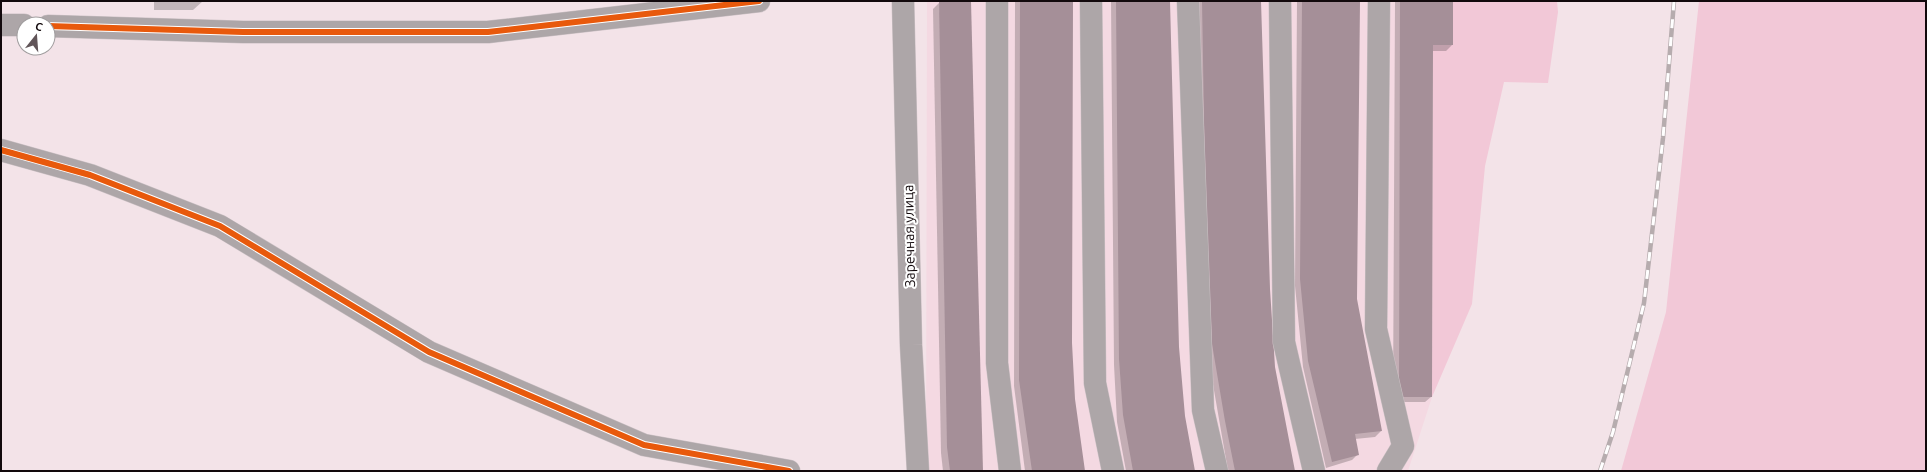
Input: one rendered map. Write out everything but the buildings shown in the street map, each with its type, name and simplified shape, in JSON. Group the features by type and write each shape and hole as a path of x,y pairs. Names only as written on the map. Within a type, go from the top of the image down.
{"street":[{"path":"56,26 243,32 488,32 759,1"},
{"name":"Заречная улица","path":"903,1 911,345 918,471"},
{"path":"997,1 997,363 1010,471"},
{"path":"1091,1 1095,383 1113,471"},
{"path":"1188,1 1203,410 1217,471"},
{"path":"1280,1 1284,342 1314,471"},
{"path":"1379,1 1376,329 1403,446 1388,471"},
{"path":"1,25 16,25"},
{"path":"1,150 90,175 220,226 428,352 644,445 789,471"}],"shaded area":[{"path":"927,1 1453,1 1453,45 1433,46 1432,397 1408,471 926,471"},
{"path":"1453,1 1557,1 1558,12 1548,83 1504,82 1485,166 1472,304 1432,397 1433,45 1453,45"},
{"path":"1699,1 1926,1 1926,471 1621,471 1666,312"}],"railway":[{"path":"1600,471 1613,432 1644,303 1663,138 1674,1"}],"cycle path":[{"path":"56,26 243,32 488,32 759,1"},
{"path":"1,150 90,175 220,226 429,352 644,445 789,471"}]}
